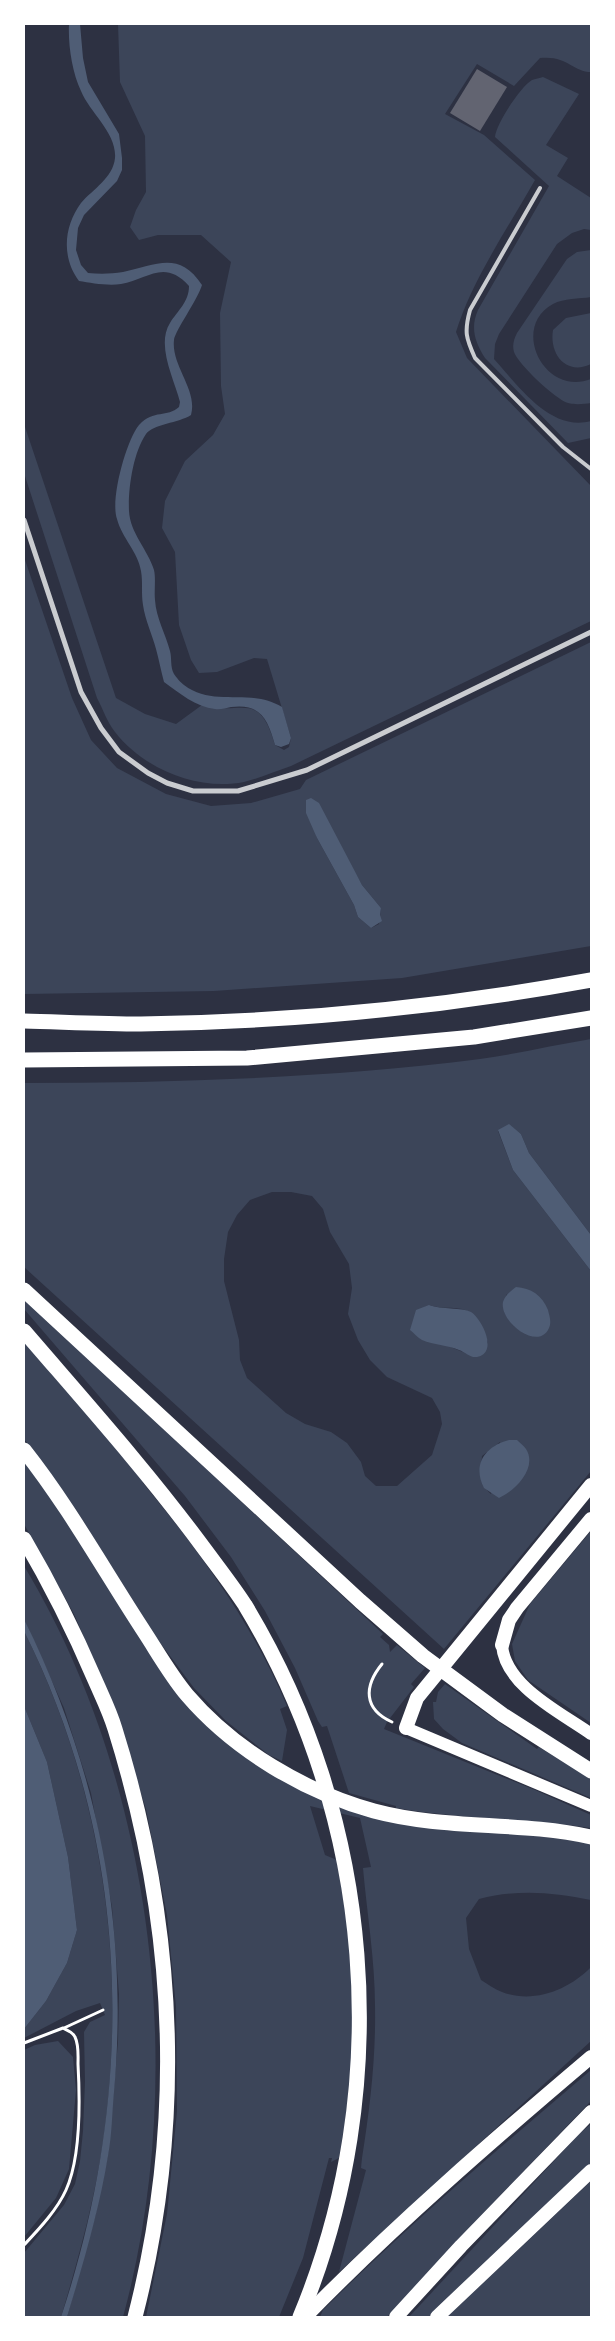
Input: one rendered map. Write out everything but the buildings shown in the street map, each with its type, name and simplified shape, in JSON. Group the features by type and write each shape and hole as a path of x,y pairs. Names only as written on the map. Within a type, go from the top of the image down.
{"highway":[{"path":"24,1021 140,1024 305,1017 447,1002 591,980"},
{"path":"24,1060 256,1058 474,1037 591,1018"},
{"path":"24,1290 353,1595 423,1656 503,1715 591,1771"},
{"path":"24,1331 161,1490 244,1604 278,1666 309,1735 327,1786 342,1845 357,1941 360,2014 358,2087 344,2176 329,2234 300,2317"},
{"path":"24,1450 62,1503 102,1568 188,1695 243,1747 322,1791 375,1811 445,1822 535,1829 591,1836"},
{"path":"406,1728 417,1698 591,1486"},
{"path":"502,1645 509,1620 516,1608 591,1519"},
{"path":"24,1539 50,1582 115,1727 154,1883 167,1999 168,2085 162,2174 157,2214 151,2253 136,2317"},
{"path":"305,2317 344,2277 591,2057"},
{"path":"396,2317 461,2246 591,2112"},
{"path":"437,2317 591,2171"}],"main road":[{"path":"502,1645 503,1657 508,1669 518,1682 591,1734"},
{"path":"406,1728 591,1806"}],"street":[{"path":"24,520 81,692 101,728 119,752 148,773 167,783 192,791 238,791 307,770 591,632"}],"lane":[{"path":"540,188 470,310 465,328 467,340 476,358 563,447 591,469"}],"path":[{"path":"382,1664 371,1678 369,1698 373,1707 383,1718 406,1728"},
{"path":"24,2044 103,2010"},
{"path":"24,2245 60,2200 66,2190 74,2164 79,2112 78,2048 72,2033 63,2028"}],"shaded area":[{"path":"69,24 80,24 83,58 88,82 119,134 122,158 122,170 117,181 84,215 78,228 76,250 81,265 88,273 105,274 123,272 156,264 176,264 185,267 202,285 174,340 176,359 191,396 191,415 154,428 146,434 141,442 132,471 129,492 129,511 132,527 154,570 156,607 170,651 173,671 183,684 195,692 219,697 257,698 270,701 282,707 291,738 289,744 281,747 275,745 266,721 256,711 241,706 219,709 208,708 188,699 164,682 144,611 142,575 139,564 119,526 115,510 120,471 134,433 139,425 150,417 170,412 179,407 180,402 165,352 165,341 166,332 187,297 189,286 171,273 163,272 130,282 111,285 79,281 73,272 67,252 68,231 71,222 81,203 111,172 115,158 112,140 85,99 78,84 71,58"},
{"path":"118,24 591,24 591,72 557,59 540,58 514,86 477,64 445,114 484,135 535,180 471,293 456,332 467,358 591,486 591,621 291,766 244,782 208,783 190,780 173,774 141,757 112,728 97,698 24,473 24,424 116,698 145,714 176,724 202,705 216,708 247,708 255,710 262,716 269,727 275,745 284,750 289,747 291,738 267,659 254,658 217,672 199,673 191,660 179,625 175,552 162,528 165,501 185,461 213,435 225,414 221,386 220,313 231,262 201,235 158,235 139,240 130,227 136,210 146,192 145,136 120,82"},
{"path":"543,77 579,94 546,145 568,158 557,176 591,198 591,230 584,229 572,233 557,244 499,334 495,344 494,359 524,393 549,413 562,420 576,423 591,421 591,438 568,443 485,358 476,341 474,329 478,310 549,186 495,137 504,115 516,97 532,80"},
{"path":"591,250 591,297 553,304 540,315 534,328 534,343 538,357 547,369 559,378 574,382 591,379 591,403 574,404 562,400 538,380 517,357 513,344 517,333 567,259 577,252"},
{"path":"591,313 591,364 582,367 567,365 561,360 554,347 552,339 553,330 566,318"},
{"path":"24,557 72,698 91,740 117,768 166,794 211,806 251,803 300,789 306,780 591,642 591,946 402,978 214,991 24,994","holes":["307,803 344,854 362,885 381,908 379,924 371,928 358,917 354,905 317,838"]},
{"path":"311,798 319,803 362,885 381,908 380,915 382,921 371,928 358,917 354,905 317,838 306,813 306,800"},
{"path":"591,1039 591,1235 529,1153 521,1134 513,1128 504,1128 498,1131 513,1170 591,1271 591,1471 444,1649 24,1267 24,1083 252,1078 366,1071 480,1059","holes":["272,1192 291,1192 312,1196 323,1209 330,1232 349,1264 352,1288 348,1314 358,1340 370,1360 387,1377 432,1398 440,1412 442,1424 432,1455 397,1486 376,1486 365,1476 361,1462 347,1443 331,1432 305,1424 286,1413 247,1378 240,1360 239,1340 224,1281 224,1259 228,1232 237,1215 250,1200","507,1294 515,1327 505,1312","429,1305 462,1309 472,1314 479,1322 488,1343 470,1355 446,1345","500,1442 491,1494 482,1481 482,1456"]},
{"path":"509,1124 521,1134 529,1153 591,1235 591,1271 513,1170 498,1130"},
{"path":"516,1287 535,1293 546,1305 550,1325 546,1333 539,1337 522,1332 508,1319 503,1302 507,1295"},
{"path":"24,1298 383,1634 380,1637 389,1645 390,1652 397,1645 425,1668 411,1684 414,1687 387,1722 384,1729 535,1790 591,1815 591,1828 420,1812 396,1808 396,1806 349,1793 327,1726 322,1727 318,1721 295,1668 265,1611 231,1557 185,1496 24,1309"},
{"path":"429,1305 471,1312 484,1328 488,1343 484,1354 472,1357 454,1348 427,1342 410,1330 416,1310"},
{"path":"24,1342 142,1477 143,1483 185,1535 241,1617 273,1675 287,1706 280,1709 287,1730 282,1761 269,1755 226,1721 194,1688 155,1636 75,1508 24,1439"},
{"path":"509,1440 517,1440 525,1448 529,1456 529,1464 527,1471 518,1484 499,1498 484,1488 479,1472 480,1464 487,1452 493,1447"},
{"path":"24,1461 76,1534 156,1663 303,1790 522,1834 591,1843 591,1900 535,1893 494,1896 479,1899 466,1918 469,1949 481,1980 502,1992 526,1996 550,1993 572,1982 591,1967 591,2041 339,2272 366,2170 361,2168 368,2120 375,2044 375,1989 363,1868 371,1867 360,1818 310,1806 325,1855 337,1860 348,1930 351,1967 353,1994 352,2049 347,2104 339,2158 331,2162 332,2158 329,2158 303,2258 279,2317 146,2317 167,2214 177,2111 176,2007 167,1915 146,1809 110,1697 74,1614 24,1524"},
{"path":"591,1531 591,1723 528,1680 515,1661 512,1644 530,1604"},
{"path":"24,1566 68,1650 104,1740 130,1835 147,1932 155,2030 154,2128 143,2224 123,2317 67,2317 95,2217 108,2155 118,2042 119,1994 112,1907 91,1793 64,1708 24,1619"},
{"path":"24,1619 50,1676 71,1733 89,1791 102,1849 112,1909 117,1969 117,2030 109,2148 95,2217 67,2317 61,2317 86,2231 102,2144 111,2057 111,1970 103,1883 86,1797 60,1713 24,1631"},
{"path":"24,1631 50,1687 71,1745 88,1805 100,1865 108,1926 112,1988 112,2049 107,2111 100,2163 89,2215 61,2317 24,2317 24,2253 64,2205 75,2184 80,2161 83,2131 85,2082 84,2032 90,2022 105,2015 100,2003 76,2011 24,2038 24,2029 46,2001 67,1963 77,1930 68,1857 47,1762 24,1706"},
{"path":"445,1684 537,1749 539,1747 591,1779 591,1798 462,1743 443,1729 434,1719 433,1702 436,1702 438,1692"},
{"path":"24,1706 47,1762 68,1857 77,1930 67,1963 46,2001 24,2029"},
{"path":"58,2041 73,2057 76,2090 69,2169 56,2198 24,2237 24,2050 35,2045"},
{"path":"591,2070 591,2101 387,2317 320,2317 323,2310 355,2278 421,2217"},
{"path":"591,2124 591,2163 429,2317 409,2317 579,2134"},
{"path":"591,2181 591,2317 447,2317"}]}
